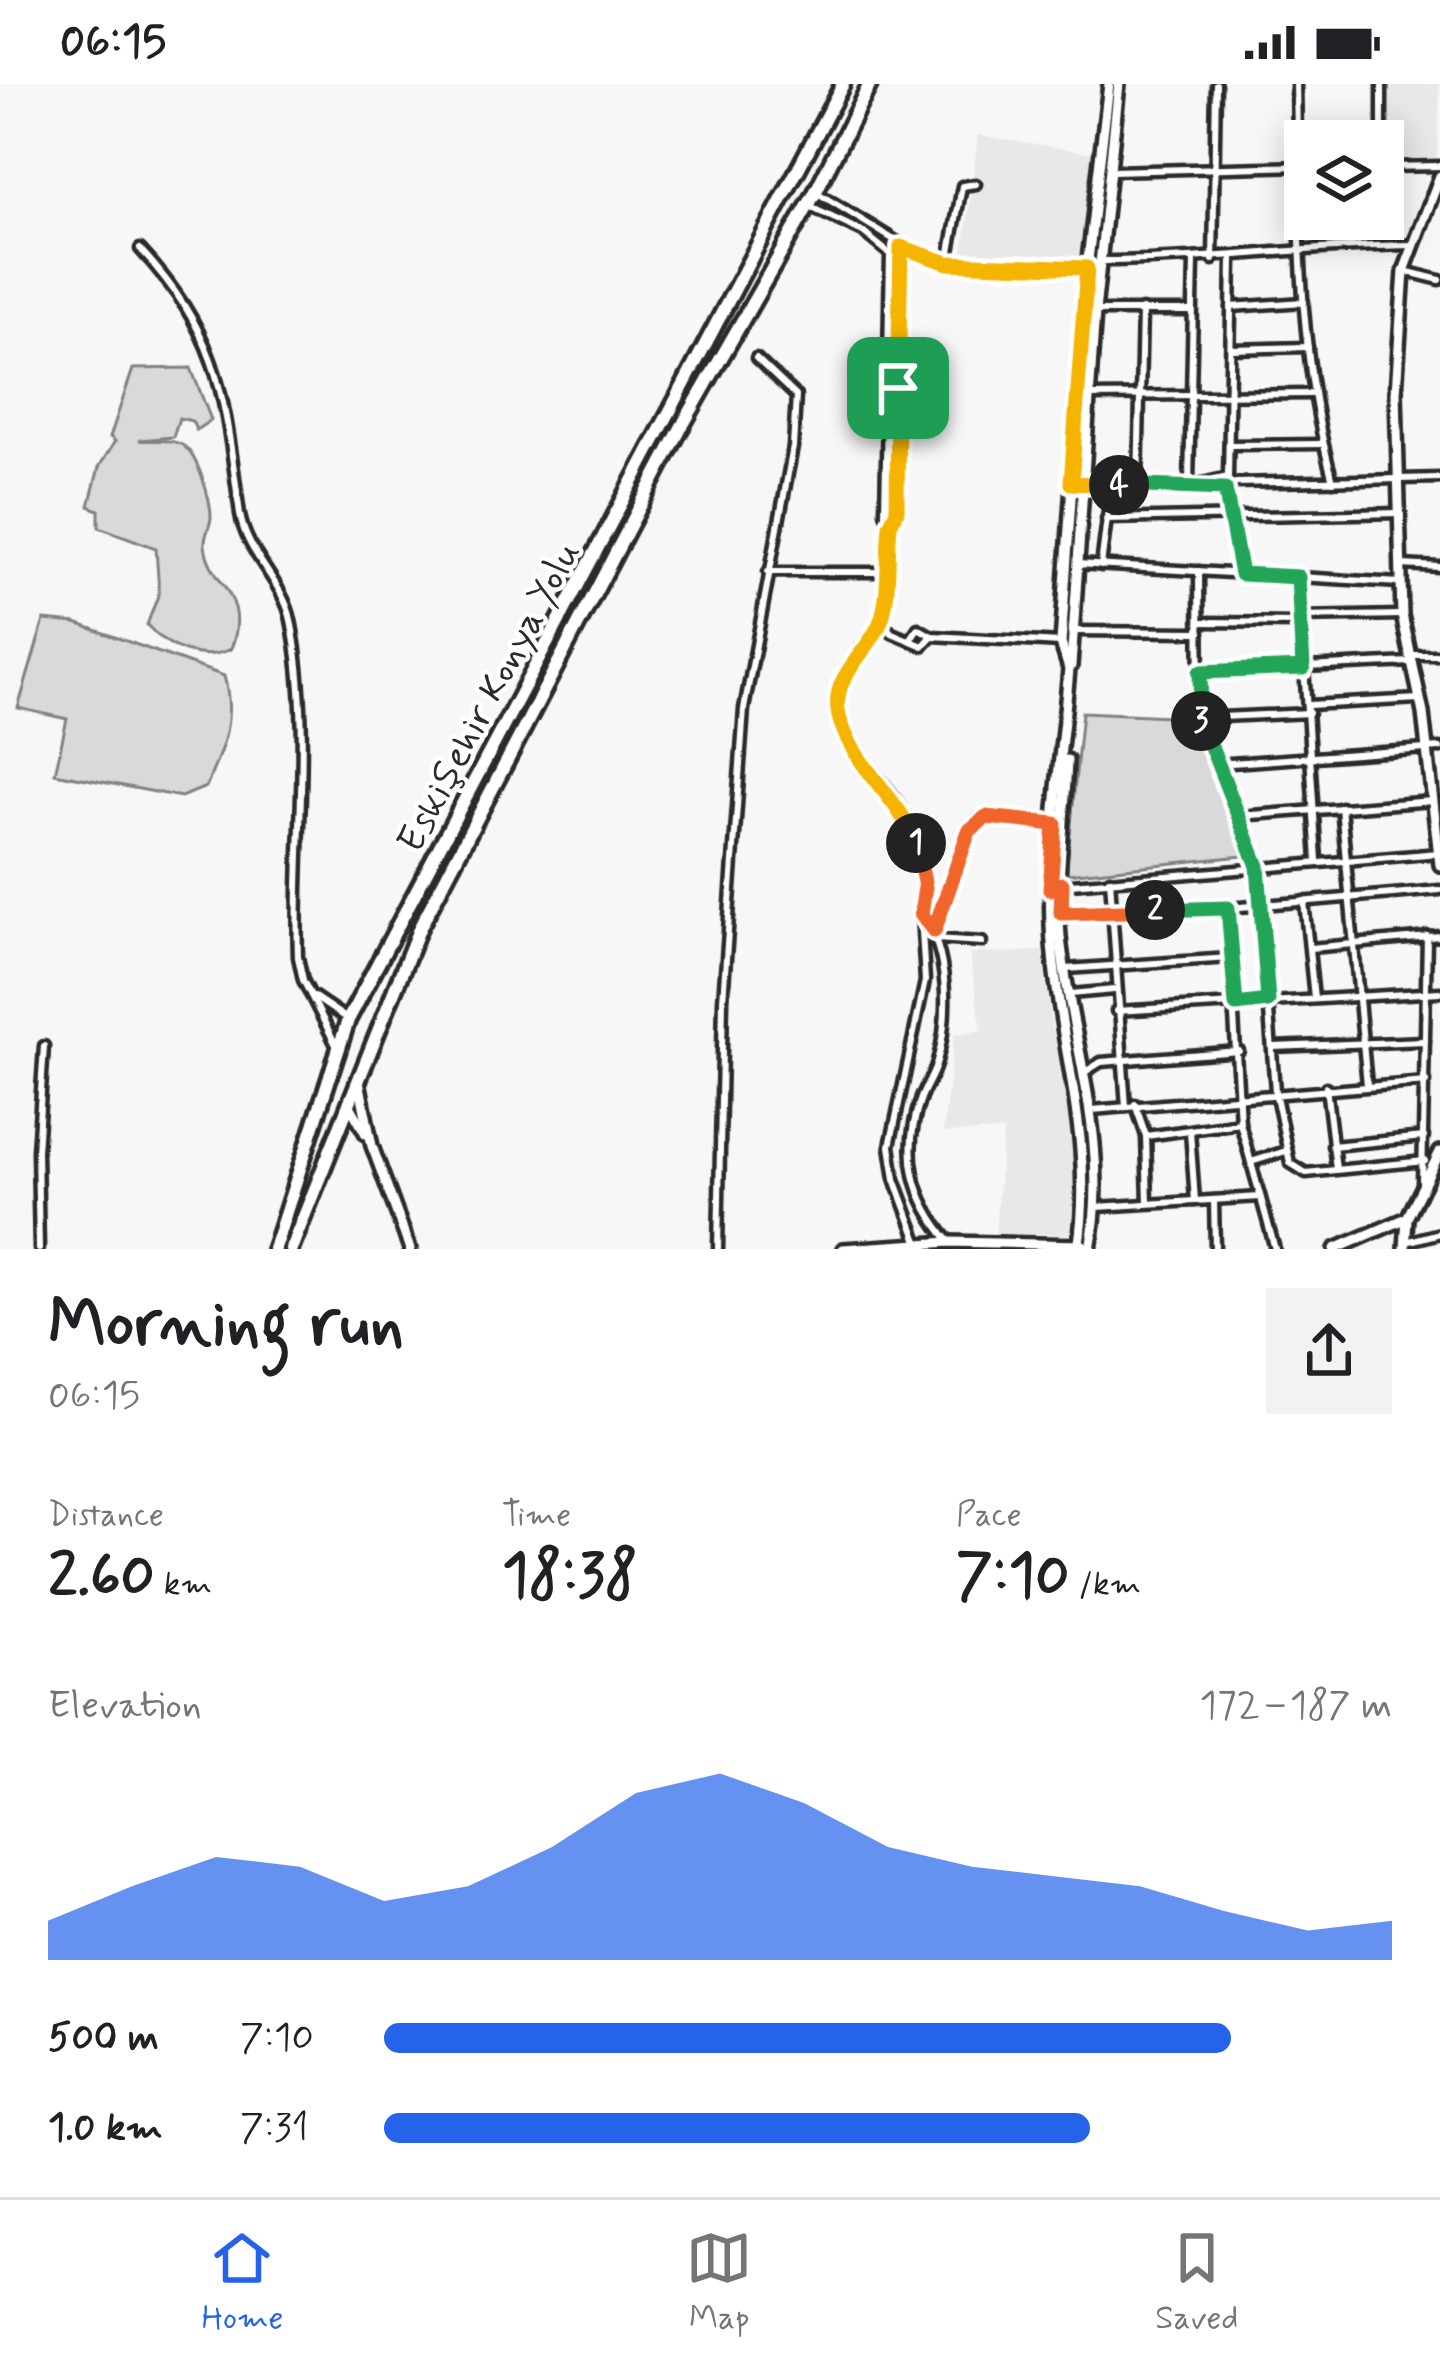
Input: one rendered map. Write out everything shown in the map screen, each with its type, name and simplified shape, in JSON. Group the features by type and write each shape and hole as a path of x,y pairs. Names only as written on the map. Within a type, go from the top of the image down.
{"highway":[{"name":"Eskişehir Konya Yolu","path":"274,1249 348,1020 843,84"},
{"path":"291,1249 374,1033 477,812 745,309 816,192 870,84"},
{"path":"808,206 789,201 788,184 802,177 816,192"},
{"path":"348,1020 374,1033"},
{"path":"336,1046 360,1069"}],"main road":[{"path":"1084,1247 1084,1159 1053,957 1050,889 1069,669 1061,643 1076,483 1087,268 1109,84"},
{"path":"1084,1247 1097,1207 1092,1110 1066,969 1061,913 1077,564 1076,483 1119,84"},
{"path":"1440,176 1404,271 1396,392 1402,615 1434,749 1433,801 1440,865"},
{"path":"360,1069 372,1144"},
{"path":"348,1102 372,1144 410,1249"},
{"path":"1406,1245 1407,1218 1440,1152"},
{"path":"1335,1249 1407,1218"},
{"path":"842,1249 950,1243 1084,1247"}],"street":[{"path":"1214,261 1216,84"},
{"path":"1296,84 1299,120"},
{"path":"1382,84 1382,120"},
{"path":"1109,171 1284,166"},
{"path":"1404,167 1440,166"},
{"path":"948,263 962,186 976,184"},
{"path":"816,192 901,247 948,263 1087,268 1100,261 1214,261 1300,250 1414,245"},
{"path":"808,206 863,232 890,254"},
{"path":"1300,240 1313,394 1333,481"},
{"path":"890,254 901,247"},
{"path":"901,247 897,511 890,525 881,621 851,660 836,703 854,754 887,787 909,825 925,887 921,914 925,981 890,1146 904,1210 921,1247"},
{"path":"140,249 181,298 211,350 238,476 241,517 291,622 299,752 298,957 336,1046"},
{"path":"890,254 885,512 890,525"},
{"path":"1192,484 1228,477 1232,259"},
{"path":"1192,484 1189,395 1194,261"},
{"path":"1404,271 1440,280"},
{"path":"1231,307 1304,302"},
{"path":"1138,485 1142,310"},
{"path":"1095,311 1191,310"},
{"path":"1232,349 1308,347"},
{"path":"718,1249 722,1000 744,710 793,447 796,396 756,358"},
{"path":"1088,396 1313,394"},
{"path":"1229,445 1323,444"},
{"path":"1076,483 1192,484 1225,489 1236,483 1440,478"},
{"path":"1101,566 1111,485"},
{"path":"1225,489 1241,574"},
{"path":"1106,519 1401,513"},
{"path":"1077,564 1400,583"},
{"path":"1401,565 1440,567"},
{"path":"1199,571 1200,718 1258,866 1275,1091 1290,1163 1306,1173 1432,1167 1425,1137 1426,936"},
{"path":"767,572 884,572"},
{"path":"1298,577 1317,861"},
{"path":"1200,622 1402,615"},
{"path":"881,621 923,646 932,636"},
{"path":"910,640 918,628 932,636 1061,643"},
{"path":"1072,632 1200,632"},
{"path":"1200,672 1440,655"},
{"path":"1200,718 1421,698"},
{"path":"1217,764 1434,749"},
{"path":"1239,816 1433,801"},
{"path":"1342,807 1367,1084"},
{"path":"935,935 951,874 978,819 1055,824"},
{"path":"1050,889 1109,879 1438,854"},
{"path":"1109,879 1116,1011 1130,1106 1146,1136 1148,1203"},
{"path":"1061,913 1228,908 1440,890"},
{"path":"1304,902 1314,998"},
{"path":"1228,908 1242,1094 1240,1123 1275,1249"},
{"path":"921,914 935,935 944,979 940,1041 910,1140 913,1182 926,1216 950,1243"},
{"path":"935,935 982,942"},
{"path":"1310,948 1440,936"},
{"path":"1066,969 1231,958"},
{"path":"1071,994 1114,990"},
{"path":"1116,1011 1440,992"},
{"path":"310,994 348,1020"},
{"path":"329,1008 352,1008 362,999"},
{"path":"1272,1047 1426,1041"},
{"path":"39,1249 37,1151 44,1046"},
{"path":"1085,1072 1101,1062 1239,1052"},
{"path":"1092,1110 1275,1091 1426,1082"},
{"path":"1326,1087 1336,1169"},
{"path":"1146,1136 1240,1123"},
{"path":"1190,1130 1195,1201"},
{"path":"1332,1146 1425,1137"},
{"path":"1252,1162 1286,1151"},
{"path":"1097,1207 1259,1197"},
{"path":"1214,1200 1215,1249"},
{"path":"1406,1245 1440,1233"}],"shaded area":[{"path":"1386,84 1440,84 1437,158 1404,158 1404,120 1386,120"},
{"path":"978,135 1092,153 1079,259 963,255"},
{"path":"191,368 211,420 196,430 192,421 179,418 173,437 139,440 180,444 190,452 203,479 211,517 205,541 208,558 236,615 231,649 208,655 175,647 147,625 159,593 156,548 99,527 99,510 89,506 99,467 115,441 110,437 133,369"},
{"path":"44,620 76,623 224,676 228,720 206,787 181,797 55,773 67,719 18,708"},
{"path":"1082,712 1192,717 1243,856 1066,874"},
{"path":"1042,951 1051,1024 1078,1144 1075,1234 995,1234 1003,1131 943,1133 954,1034 982,1030 969,954"}],"route":[{"path":"901,247 948,263 1087,268 1071,483 1194,484 1225,489 1241,574 1298,577 1303,668 1200,672 1200,718 1258,866 1268,1001 1236,1005 1228,908 1061,913 1062,884 1050,889 1055,824 978,819 951,874 934,931 921,914 925,887 920,851 887,787 854,754 836,703 851,660 881,621 890,525 897,511 898,388 901,247"}]}
